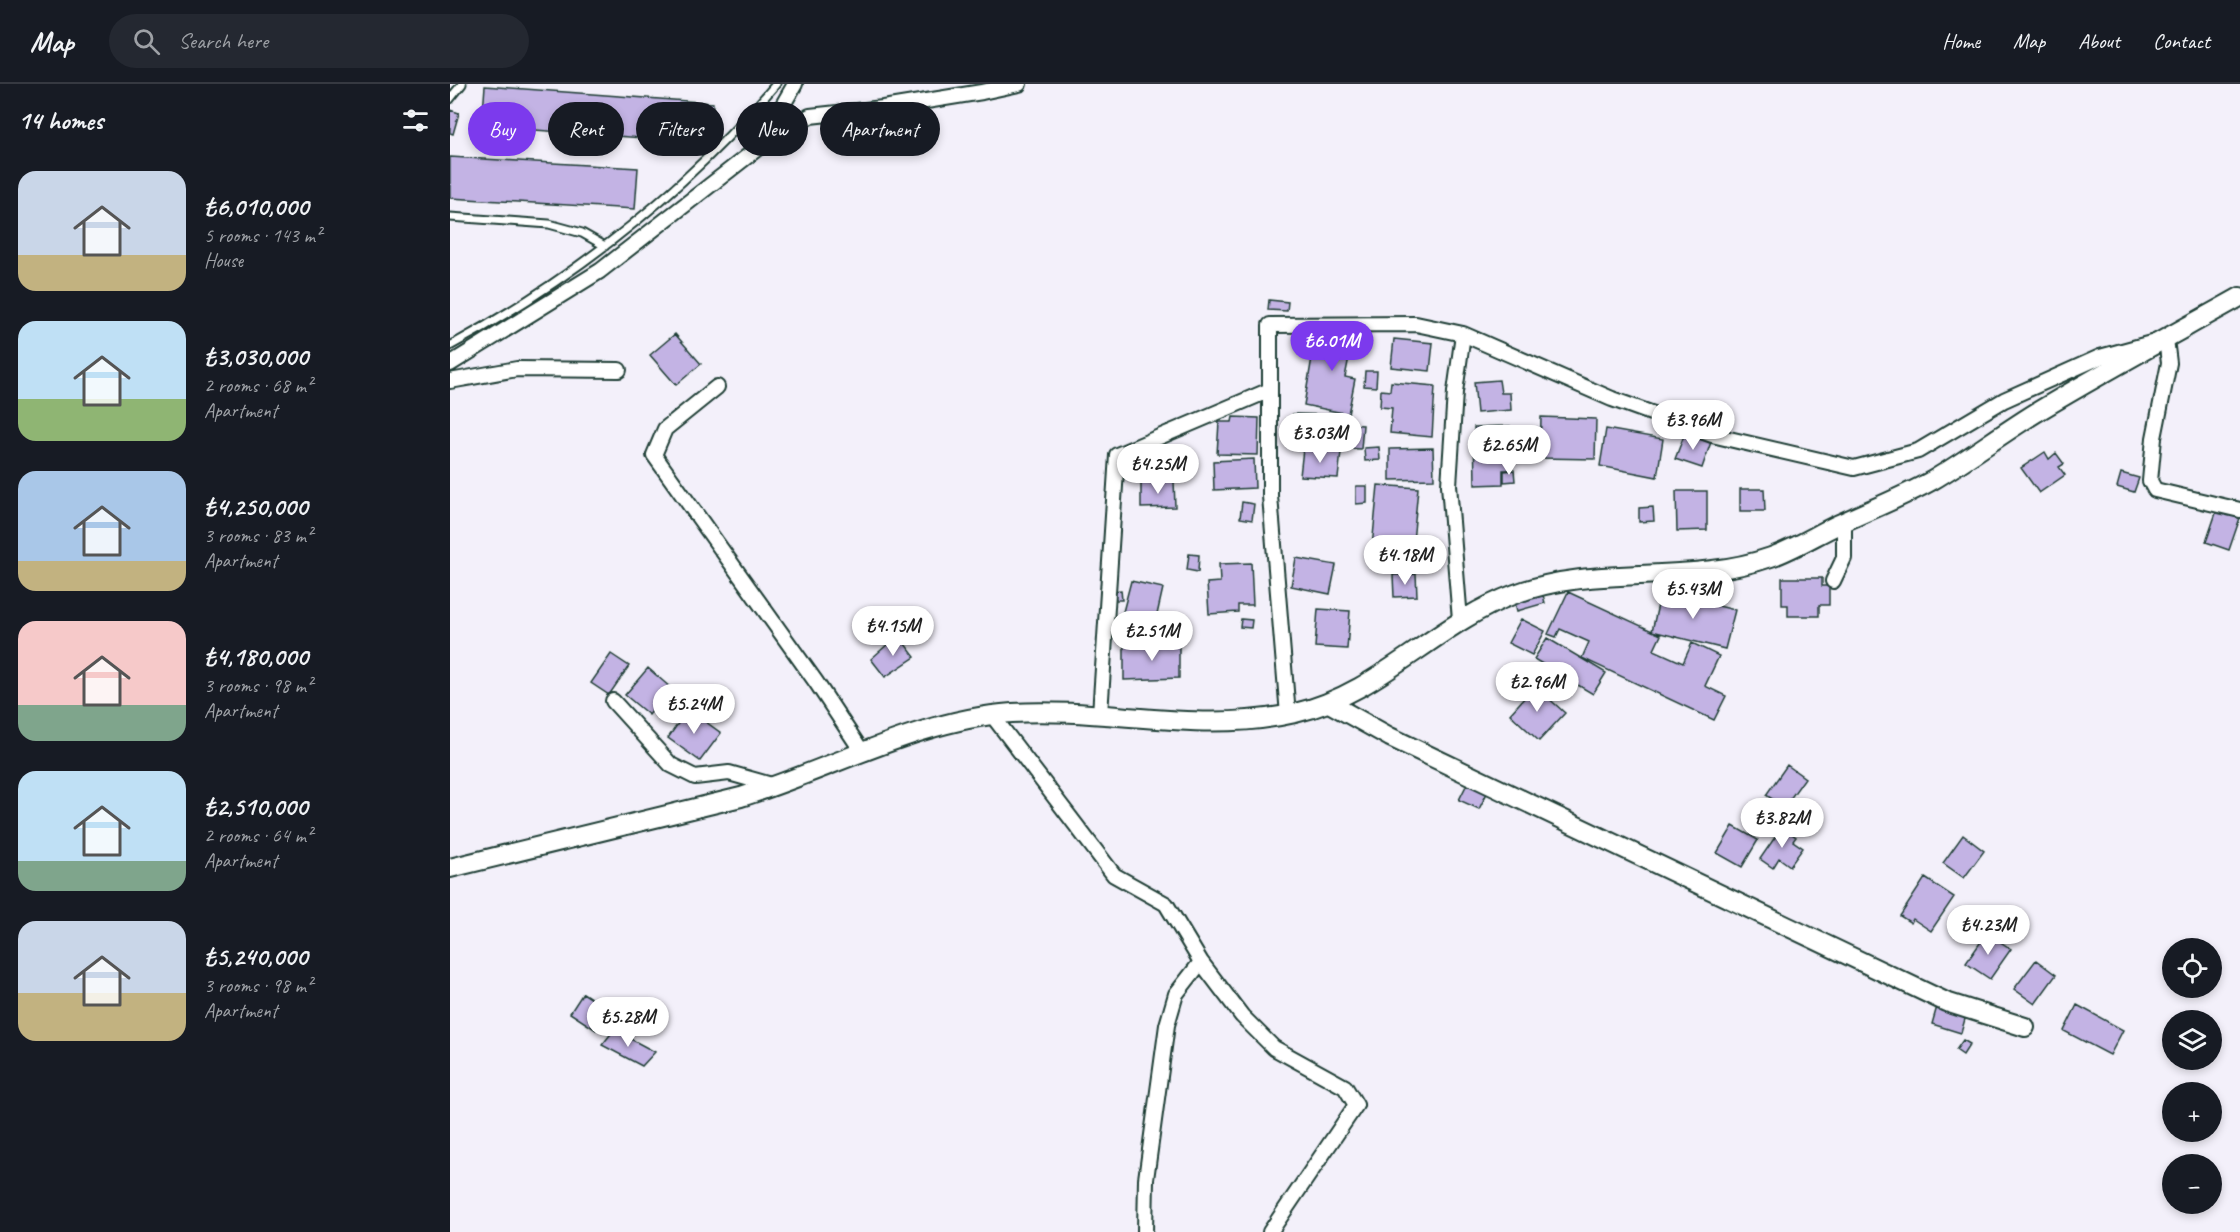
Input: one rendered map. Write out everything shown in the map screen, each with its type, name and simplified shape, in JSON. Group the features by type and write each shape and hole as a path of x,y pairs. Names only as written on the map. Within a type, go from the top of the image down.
{"street":[{"path":"785,102 795,84"},
{"path":"808,117 883,108 1019,84"},
{"path":"450,364 600,271 679,207 747,156"},
{"path":"450,868 741,797 926,730 993,715 1100,714 1179,722 1231,722 1288,715 1329,703 1361,688 1460,620 1493,602 1548,582 1709,570 1772,557 1930,481 2041,410 2240,297"},
{"path":"1288,715 1270,496 1270,325 1416,324 1463,334 1612,399 1712,435 1854,468 1918,451 2004,400 2100,357 2166,339"},
{"path":"1460,620 1449,486 1455,392 1463,334"},
{"path":"2166,339 2169,363 2154,438 2150,481 2155,490 2240,510"},
{"path":"450,381 518,369 619,370"},
{"path":"717,387 665,429 654,454 816,682 863,753"},
{"path":"1100,714 1117,454 1270,390"},
{"path":"1833,581 1844,558 1844,522"},
{"path":"613,701 670,765 695,777 729,773 775,786"},
{"path":"1329,703 1390,736 1946,1002 2025,1027"},
{"path":"993,715 1114,875 1166,904 1201,962 1242,1016 1274,1048 1345,1087 1356,1105 1270,1232"},
{"path":"1145,1232 1146,1179 1167,1025 1176,994 1201,962"}],"lane":[{"path":"450,99 462,84"},
{"path":"450,346 558,280 605,246 699,167 776,84"},
{"path":"450,216 549,224 582,233 605,246"}],"building":[{"path":"485,86 700,102 636,102 636,137 624,137 624,102 548,102 548,131 536,130 536,102 484,102"},
{"path":"450,110 459,113 453,134 450,133"},
{"path":"450,157 638,168 635,209 450,198"},
{"path":"1269,300 1288,302 1287,311 1268,310"},
{"path":"1370,331 1368,339 1357,337 1352,358 1349,357 1345,377 1355,379 1348,414 1304,405 1316,334"},
{"path":"675,334 701,364 676,385 650,355"},
{"path":"1394,339 1433,343 1430,371 1391,367"},
{"path":"1365,371 1377,371 1376,387 1364,386"},
{"path":"1499,380 1501,393 1510,393 1511,410 1477,413 1474,382"},
{"path":"1391,382 1435,386 1432,437 1390,433 1392,408 1380,407 1381,390 1390,391"},
{"path":"1293,414 1328,415 1327,432 1292,431"},
{"path":"1233,417 1259,418 1258,455 1217,454 1219,422 1232,422"},
{"path":"1541,417 1596,419 1595,459 1540,458"},
{"path":"1340,424 1363,425 1361,449 1339,448"},
{"path":"1510,426 1511,470 1503,470 1503,484 1475,485 1474,427"},
{"path":"1606,429 1663,439 1657,477 1600,466"},
{"path":"1685,433 1711,442 1702,468 1675,459"},
{"path":"1379,447 1380,460 1365,461 1364,448"},
{"path":"1433,448 1434,479 1390,480 1390,449"},
{"path":"1303,449 1341,452 1338,478 1300,476"},
{"path":"2045,452 2049,459 2056,453 2064,464 2059,467 2065,475 2039,493 2021,468"},
{"path":"1254,459 1255,488 1214,490 1213,461"},
{"path":"1514,470 1515,481 1504,482 1504,471"},
{"path":"2121,473 2139,478 2134,492 2117,487"},
{"path":"1174,481 1175,507 1141,508 1141,482"},
{"path":"1378,485 1418,488 1413,542 1394,540 1394,549 1372,547"},
{"path":"1356,486 1367,486 1367,503 1356,504"},
{"path":"1740,489 1764,489 1765,511 1740,511"},
{"path":"1676,491 1707,491 1707,530 1677,531"},
{"path":"1242,502 1254,504 1252,520 1240,518"},
{"path":"1653,507 1654,521 1639,522 1639,508"},
{"path":"2217,510 2240,518 2229,550 2206,542"},
{"path":"1189,554 1199,555 1198,572 1187,570"},
{"path":"1296,558 1336,565 1330,594 1291,586"},
{"path":"1251,563 1253,605 1238,605 1238,612 1209,614 1207,583 1220,582 1219,564"},
{"path":"1416,574 1417,596 1394,597 1393,575"},
{"path":"1782,578 1822,578 1822,586 1829,586 1829,605 1819,605 1819,616 1788,616 1788,605 1782,605"},
{"path":"1131,581 1163,588 1156,619 1123,612"},
{"path":"1121,590 1122,600 1113,600 1112,591"},
{"path":"1542,591 1545,603 1517,611 1514,599"},
{"path":"1568,592 1661,635 1654,650 1683,663 1692,643 1719,656 1705,686 1726,696 1714,720 1582,658 1589,642 1560,629 1556,637 1548,634"},
{"path":"1661,592 1735,610 1725,649 1652,631"},
{"path":"1318,609 1350,611 1347,649 1315,647"},
{"path":"1241,619 1252,620 1251,628 1240,627"},
{"path":"1521,619 1545,631 1532,655 1508,643"},
{"path":"884,622 893,632 884,640 875,630"},
{"path":"898,635 915,657 885,677 871,659"},
{"path":"1547,638 1606,673 1593,694 1534,659"},
{"path":"1179,644 1179,678 1124,680 1124,646"},
{"path":"611,654 629,666 609,695 591,683"},
{"path":"648,668 671,688 649,715 625,695"},
{"path":"1535,686 1565,713 1539,741 1510,714"},
{"path":"688,709 721,733 700,761 668,738"},
{"path":"1787,765 1805,778 1775,820 1768,815 1777,802 1766,795"},
{"path":"1467,784 1487,793 1479,809 1459,800"},
{"path":"1733,826 1758,840 1742,867 1717,853"},
{"path":"1782,827 1796,837 1793,841 1803,848 1790,866 1779,858 1773,868 1760,859"},
{"path":"1963,835 1984,851 1964,878 1943,863"},
{"path":"1925,878 1954,897 1931,931 1913,919 1911,923 1900,916"},
{"path":"1987,933 2011,949 1990,979 1966,963"},
{"path":"2036,960 2056,975 2035,1004 2014,989"},
{"path":"583,993 609,1010 596,1030 570,1013"},
{"path":"1938,1003 1967,1012 1961,1033 1932,1024"},
{"path":"2077,1005 2123,1030 2110,1055 2064,1031"},
{"path":"614,1030 655,1052 642,1066 602,1045"},
{"path":"1963,1040 1970,1044 1963,1055 1956,1050"}]}
